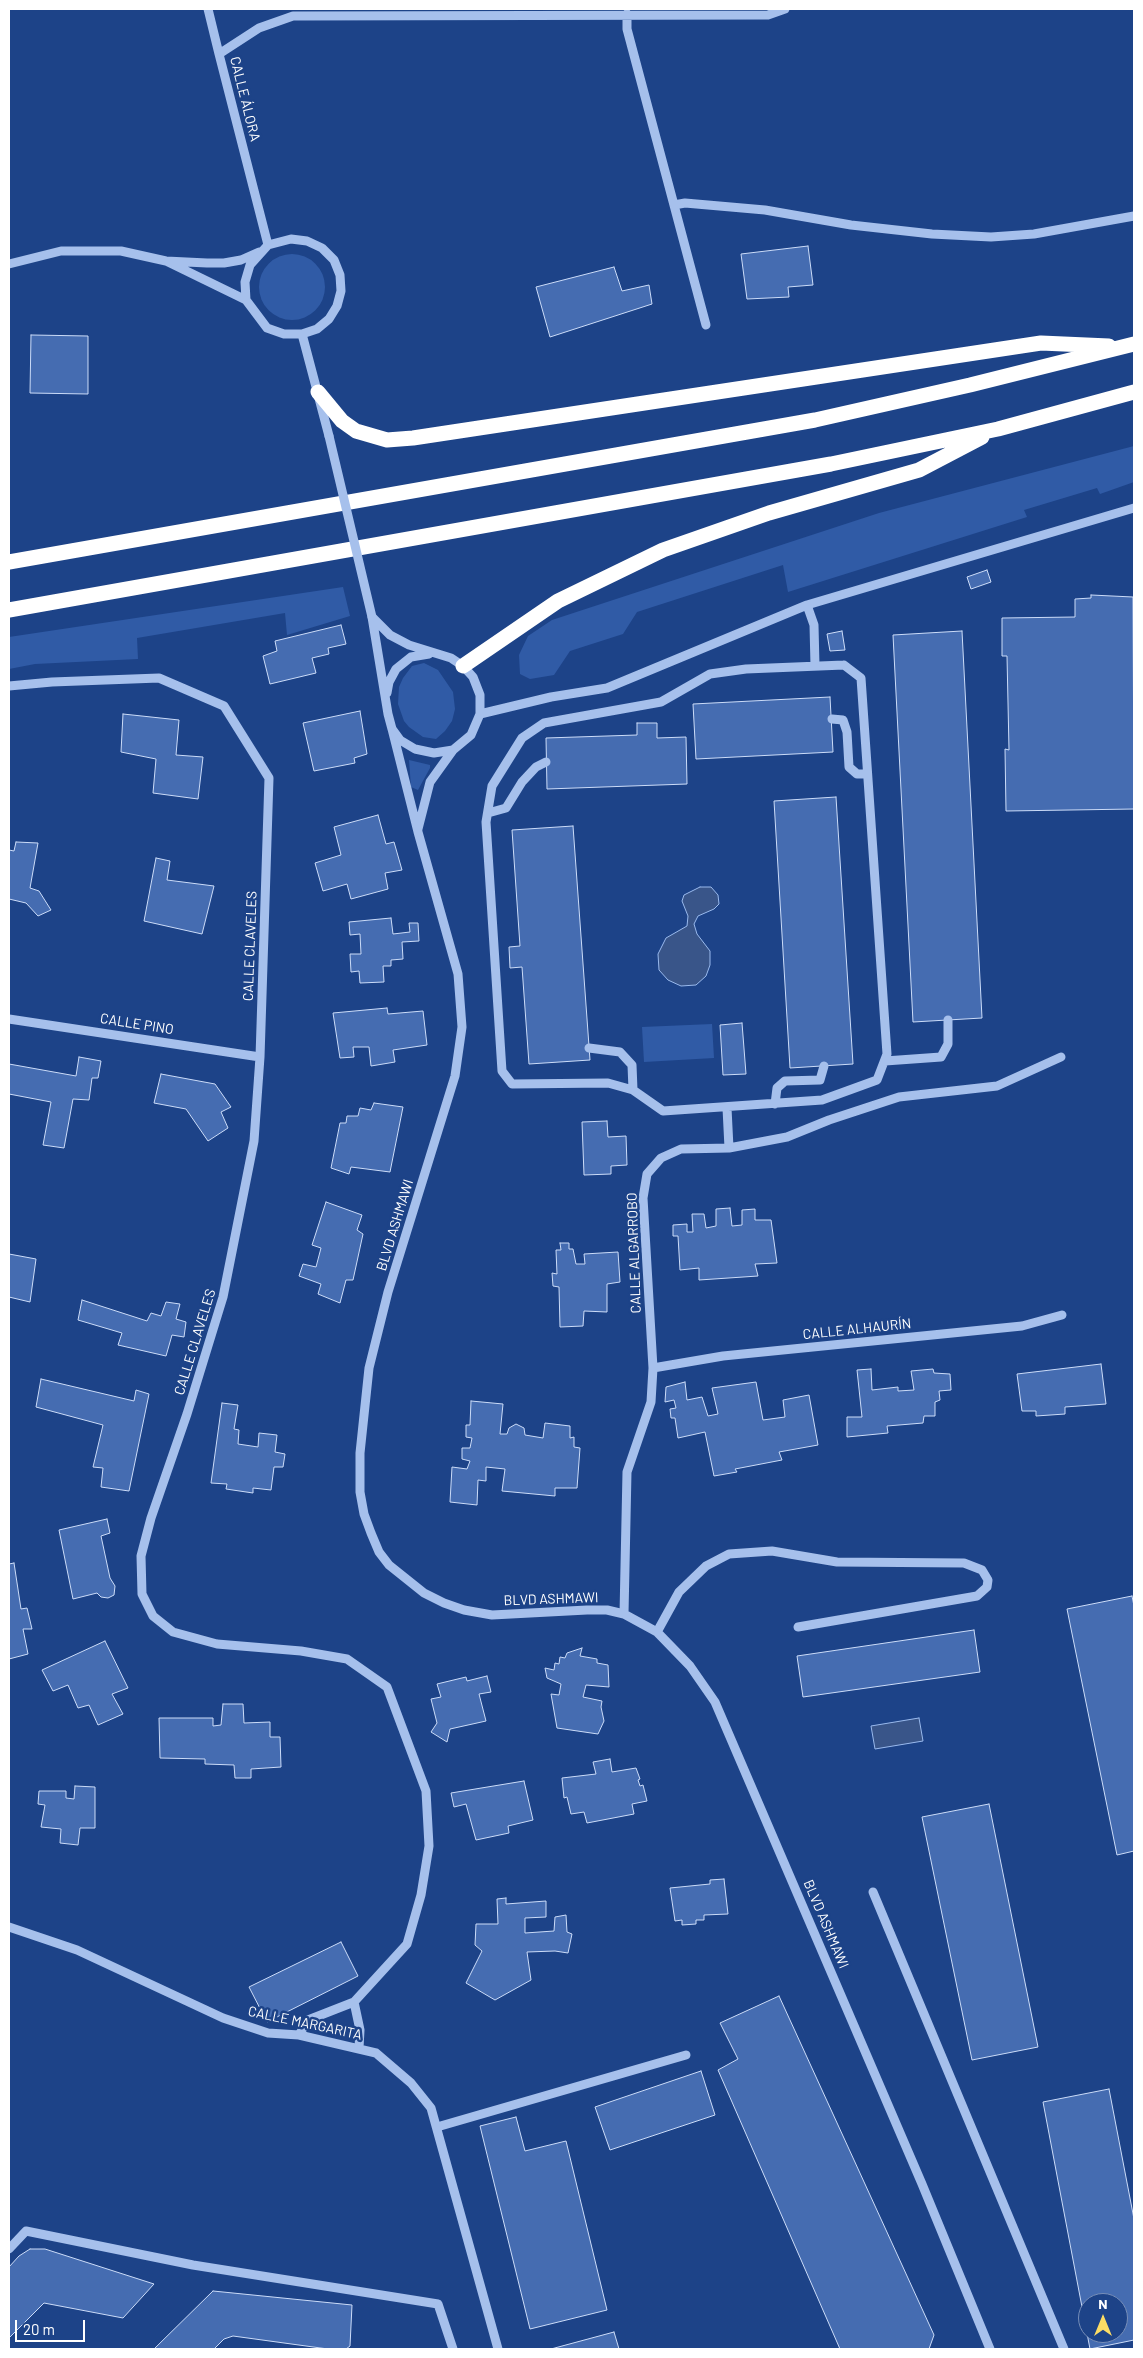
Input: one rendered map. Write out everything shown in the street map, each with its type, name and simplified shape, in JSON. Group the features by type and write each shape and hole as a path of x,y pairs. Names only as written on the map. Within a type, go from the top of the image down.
{"highway":[{"path":"318,392 342,420 356,431 387,440 413,438 1041,343 1131,345"},
{"path":"9,562 815,420 970,385 1131,345"},
{"path":"9,610 831,464 998,429 1134,392"},
{"path":"463,666 558,601 663,550 769,513 919,470 998,429"}],"street":[{"path":"208,9 219,54"},
{"name":"CALLE ÁLORA","path":"268,245 219,54 259,28 293,16 768,15 785,9"},
{"path":"627,14 628,29 706,325"},
{"path":"674,205 685,203 765,210 869,227 932,234 991,237 1034,234 1134,216"},
{"path":"166,261 246,300 267,328 284,334 302,334 317,329 329,319 337,306 342,291 340,275 334,260 322,248 307,240 290,239 268,245 250,265 245,282 246,300"},
{"path":"9,264 61,251 121,251 166,261 224,263 242,260 260,252"},
{"path":"302,334 329,436 372,617 392,729 400,740 415,749 434,753 453,750 471,735 480,714 480,695 473,677 463,666 450,658 409,645 390,635 372,617"},
{"path":"480,714 551,697 607,688 807,605 1134,508"},
{"path":"807,605 814,625 815,666"},
{"path":"386,700 389,682 396,669 411,657 420,654 435,654"},
{"path":"844,665 861,678 888,1054 877,1080 822,1100 663,1111 633,1090 608,1083 512,1084 502,1071 486,822 492,786 522,738 544,723 661,702 710,674 746,669 815,666 844,665"},
{"name":"CALLE CLAVELES","path":"9,686 52,682 159,678 224,706 269,778 260,1057 254,1142 223,1298 152,1518 142,1556 142,1594 153,1616 173,1632 217,1644 301,1651 347,1660 387,1687 426,1791 429,1846 421,1895 407,1944 354,2002 308,2020 299,2035"},
{"path":"832,719 843,720 847,732 849,768 856,774 868,774"},
{"name":"BLVD ASHMAWI","path":"392,729 418,832 458,974 462,1027 455,1076 388,1292 369,1368 360,1453 360,1492 364,1514 379,1552 389,1565 424,1593 444,1603 464,1610 492,1615 588,1610 624,1614 656,1632 685,1660 715,1702 922,2184 990,2349"},
{"name":"BLVD ASHMAWI","path":"418,832 430,782 453,750"},
{"path":"488,813 506,808 522,782 536,767 546,762"},
{"name":"CALLE PINO","path":"9,1018 260,1057"},
{"path":"885,1061 941,1057 948,1044 948,1020"},
{"path":"589,1048 620,1052 632,1065 633,1090"},
{"name":"CALLE ALGARROBO","path":"624,1614 628,1472 651,1402 653,1368 643,1198 648,1174 661,1158 681,1149 729,1148 788,1137 829,1120 899,1097 997,1086 1061,1057"},
{"path":"775,1104 777,1088 785,1081 820,1080 824,1066"},
{"path":"727,1108 729,1148"},
{"name":"CALLE ALHAURÍN","path":"653,1368 723,1356 1022,1326 1062,1315"},
{"path":"656,1632 679,1592 706,1566 729,1554 772,1552 836,1562 964,1563 982,1570 988,1580 988,1588 977,1596 798,1627"},
{"path":"873,1892 1064,2349"},
{"name":"CALLE MARGARITA","path":"9,1927 77,1950 223,2018 268,2033 299,2035 376,2053 410,2084 432,2108 498,2349"},
{"path":"354,2002 360,2030 359,2048"},
{"path":"437,2127 686,2055"},
{"path":"9,2249 26,2231 193,2265 438,2304 453,2349"}],"shaded area":[{"path":"298,254 316,263 323,274 325,287 323,300 316,311 305,318 286,320 268,311 261,300 259,281 268,263 279,256"},
{"path":"1134,446 1134,482 1100,494 1097,488 1024,510 1027,517 788,592 783,565 637,612 623,634 570,651 554,675 530,679 520,674 519,655 528,636 552,620 879,513"},
{"path":"343,587 350,616 287,635 285,613 137,638 138,659 35,664 9,669 9,637"},
{"path":"424,663 438,670 453,692 455,709 452,721 436,739 423,737 409,727 404,721 398,704 399,687 403,678 412,666"},
{"path":"409,760 430,765 418,790 411,787"},
{"path":"700,887 711,887 718,895 719,904 714,909 698,916 694,924 697,934 710,951 710,965 706,976 696,985 681,986 668,980 659,970 658,954 666,938 687,926 688,916 682,901 684,895"},
{"path":"712,1024 714,1058 644,1062 642,1027"},
{"path":"919,1718 923,1741 875,1749 871,1726"}],"building":[{"path":"808,246 813,285 788,287 789,297 747,299 741,254"},
{"path":"614,267 622,291 649,285 652,304 550,337 536,287"},
{"path":"31,335 88,336 88,394 30,393"},
{"path":"987,570 991,582 971,589 967,577"},
{"path":"1091,595 1133,597 1134,809 1006,811 1005,749 1009,750 1007,656 1002,656 1002,618 1075,617 1075,599 1091,598"},
{"path":"341,625 346,644 328,648 329,654 312,658 316,673 270,684 263,656 277,651 275,641"},
{"path":"842,631 845,650 830,651 827,634"},
{"path":"962,631 982,1018 913,1022 893,635"},
{"path":"830,697 833,752 696,759 693,704"},
{"path":"360,711 367,754 354,758 355,763 314,771 303,723"},
{"path":"123,714 179,720 176,755 203,757 198,799 153,793 156,759 121,752"},
{"path":"637,723 657,723 657,738 686,737 687,784 547,789 546,738 637,735"},
{"path":"836,797 853,1064 790,1068 774,801"},
{"path":"378,815 386,844 394,842 402,870 385,873 388,889 351,899 347,884 323,891 315,863 341,855 334,827"},
{"path":"573,826 590,1060 529,1064 522,967 510,968 509,947 520,946 512,830"},
{"path":"16,842 38,843 30,888 39,891 51,910 38,916 26,903 9,899 9,850 14,851"},
{"path":"156,858 170,861 167,880 214,886 202,934 144,921"},
{"path":"391,918 393,934 410,932 409,923 418,923 419,941 402,942 403,959 391,960 391,966 383,966 384,982 360,983 359,971 351,972 350,954 361,954 360,934 350,935 349,922"},
{"path":"387,1008 388,1014 423,1011 427,1045 393,1050 395,1062 371,1066 369,1047 353,1047 354,1057 340,1058 333,1013"},
{"path":"742,1023 746,1074 723,1075 720,1025"},
{"path":"79,1057 101,1061 98,1078 92,1078 89,1100 73,1099 64,1148 43,1145 51,1102 9,1094 9,1064 76,1076"},
{"path":"161,1074 215,1084 231,1107 221,1112 228,1128 208,1141 186,1109 154,1103"},
{"path":"374,1103 403,1107 390,1172 351,1167 349,1174 331,1168 340,1123 346,1123 347,1116 358,1116 360,1108 371,1110"},
{"path":"607,1121 608,1137 626,1136 627,1165 611,1166 611,1174 584,1175 582,1122"},
{"path":"326,1202 362,1215 357,1230 363,1234 353,1280 346,1280 340,1303 318,1294 321,1284 299,1276 303,1264 316,1267 321,1248 312,1245"},
{"path":"730,1208 732,1226 742,1225 742,1210 755,1209 755,1220 771,1220 777,1263 755,1264 758,1276 699,1280 699,1268 680,1270 678,1236 673,1236 673,1225 687,1224 687,1232 693,1232 692,1214 704,1214 706,1228 716,1226 716,1209"},
{"path":"560,1243 569,1243 569,1249 573,1249 576,1264 585,1264 584,1254 618,1252 620,1282 607,1284 607,1312 584,1311 583,1326 560,1327 559,1287 553,1286 552,1273 557,1274 556,1250 561,1250"},
{"path":"9,1254 36,1259 30,1302 9,1297"},
{"path":"82,1300 147,1321 151,1313 161,1316 166,1302 180,1304 176,1319 186,1322 184,1337 172,1335 166,1356 118,1345 122,1333 78,1320"},
{"path":"1101,1364 1106,1404 1065,1407 1065,1414 1036,1416 1036,1411 1022,1411 1017,1374"},
{"path":"871,1369 872,1390 898,1387 898,1391 914,1390 911,1371 933,1369 934,1373 950,1374 951,1390 939,1391 940,1400 935,1402 935,1416 924,1416 923,1423 887,1426 888,1433 847,1437 847,1417 862,1417 857,1370"},
{"path":"41,1379 134,1401 136,1390 149,1394 129,1491 101,1487 103,1468 93,1467 103,1425 36,1407"},
{"path":"685,1382 687,1400 702,1397 708,1416 718,1414 712,1388 756,1382 763,1420 785,1417 783,1400 809,1395 818,1445 779,1452 782,1460 735,1469 737,1472 714,1476 705,1432 678,1438 675,1418 671,1418 670,1409 676,1408 674,1400 665,1402 666,1387"},
{"path":"471,1401 503,1404 500,1434 507,1434 509,1428 516,1424 524,1428 525,1435 543,1438 545,1423 570,1426 570,1438 574,1437 574,1447 580,1448 577,1488 555,1488 555,1496 502,1491 505,1469 486,1467 486,1481 478,1480 477,1505 450,1502 452,1467 467,1469 470,1461 462,1459 462,1448 470,1448 472,1438 466,1437 466,1425 470,1425"},
{"path":"222,1403 238,1405 234,1429 239,1430 238,1444 258,1447 259,1433 277,1435 275,1452 285,1454 283,1467 274,1467 271,1490 253,1488 253,1493 226,1489 227,1484 211,1483"},
{"path":"107,1519 110,1533 101,1536 110,1578 115,1586 114,1595 108,1598 101,1597 97,1593 73,1599 59,1530"},
{"path":"14,1563 21,1609 27,1608 32,1629 23,1629 28,1654 9,1659 9,1564"},
{"path":"1132,1596 1134,1606 1134,1851 1117,1855 1067,1609"},
{"path":"974,1630 980,1672 803,1697 797,1656"},
{"path":"105,1641 128,1688 112,1694 123,1714 98,1725 89,1705 78,1708 68,1685 53,1691 42,1670"},
{"path":"582,1648 580,1656 597,1659 597,1663 608,1665 609,1687 586,1685 583,1697 602,1701 601,1707 604,1721 598,1734 557,1728 551,1694 559,1695 561,1684 547,1678 545,1668 554,1670 555,1663 559,1664 560,1657 565,1658 567,1653"},
{"path":"487,1676 491,1692 479,1694 486,1721 450,1729 447,1742 431,1732 437,1723 431,1699 441,1697 437,1684 466,1677 467,1681"},
{"path":"223,1704 243,1704 244,1723 270,1722 270,1737 280,1737 281,1767 251,1769 251,1778 235,1778 234,1765 205,1764 205,1759 160,1758 159,1718 213,1718 213,1726 221,1725"},
{"path":"610,1759 612,1772 636,1768 640,1779 638,1780 640,1786 643,1785 647,1801 632,1804 634,1814 587,1823 584,1812 571,1814 567,1797 564,1798 562,1778 596,1774 593,1762"},
{"path":"524,1781 533,1820 508,1826 509,1833 476,1840 466,1804 454,1807 451,1793"},
{"path":"75,1786 95,1787 95,1828 80,1828 78,1845 60,1843 61,1829 41,1827 45,1805 38,1804 39,1791 66,1791 66,1798 74,1799"},
{"path":"989,1804 1038,2047 972,2060 922,1817"},
{"path":"724,1879 728,1914 704,1915 704,1920 696,1920 696,1924 682,1925 682,1920 675,1921 670,1888 710,1884 710,1880"},
{"path":"506,1898 506,1904 546,1901 546,1917 525,1918 525,1933 554,1931 555,1917 566,1915 567,1932 572,1934 568,1953 555,1951 527,1952 531,1980 495,2000 466,1983 482,1951 475,1945 476,1924 498,1924 497,1899"},
{"path":"341,1942 358,1976 267,2022 249,1987"},
{"path":"779,1996 934,2335 929,2349 840,2349 718,2070 738,2059 720,2023"},
{"path":"701,2071 715,2115 610,2150 595,2107"},
{"path":"1109,2089 1134,2219 1134,2340 1128,2341 1128,2293 1079,2293 1043,2102"},
{"path":"516,2117 525,2151 566,2141 607,2310 530,2329 480,2126"},
{"path":"30,2249 45,2249 154,2284 123,2318 44,2303 9,2338 9,2267 19,2256"},
{"path":"213,2291 352,2305 350,2346 346,2349 328,2349 233,2336 224,2339 214,2349 154,2349"},
{"path":"614,2332 619,2349 551,2349"},
{"path":"1089,2343 1119,2343 1090,2349"}]}
